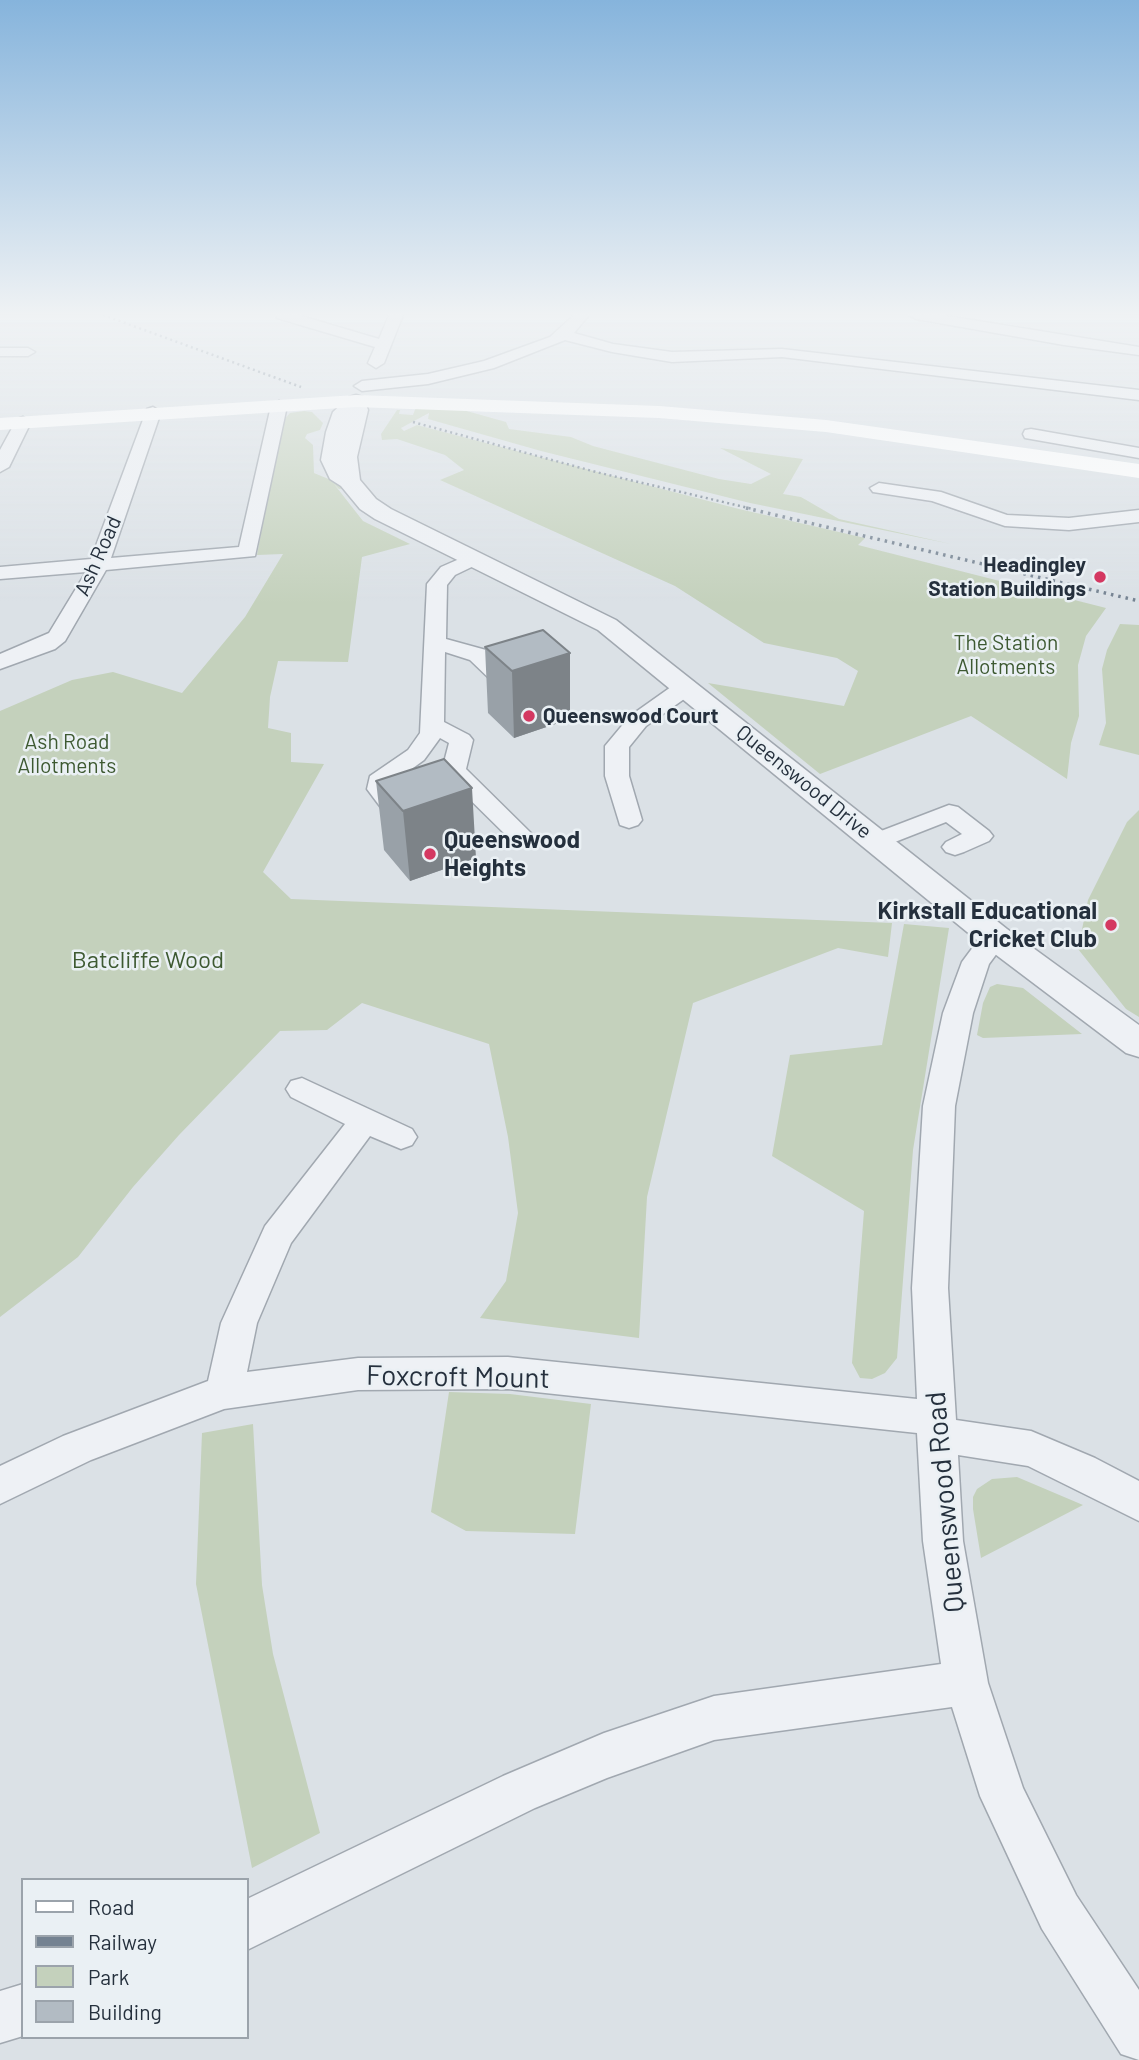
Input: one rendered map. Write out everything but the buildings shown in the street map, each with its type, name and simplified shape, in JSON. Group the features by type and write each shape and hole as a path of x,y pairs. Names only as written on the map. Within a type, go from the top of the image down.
{"main road":[{"path":"0,424 171,411"},
{"path":"631,411 826,426 1139,471"}],"street":[{"path":"0,573 248,552 278,411"},
{"name":"Queenswood Drive","path":"344,411 332,451 332,460 338,474 349,481 359,495 383,514 607,625 995,937 1139,1044"},
{"name":"Ash Road","path":"0,662 58,637 99,564 153,412"},
{"path":"1,463 23,422"},
{"path":"1031,434 1139,453"},
{"path":"889,492 935,496 1005,520 1069,524 1139,516"},
{"path":"405,822 379,789 379,781 416,755 432,733 437,584 448,571 473,559"},
{"path":"435,645 453,646 478,655 503,679"},
{"path":"629,820 617,776 617,746 638,722 685,687"},
{"path":"432,725 460,740 454,770 523,838"},
{"path":"877,841 939,805 980,836 955,847"},
{"name":"Queenswood Road","path":"995,937 976,962 958,1013 939,1106 930,1289 943,1541 966,1683 1003,1796 1059,1912 1139,2036"},
{"path":"302,1089 401,1137"},
{"path":"224,1392 239,1323 277,1236 365,1119"},
{"name":"Foxcroft Mount","path":"0,1486 77,1448 224,1392 358,1374 508,1373 935,1426 1031,1449 1081,1471 1139,1502"},
{"path":"248,1925 519,1792 604,1756 714,1718 966,1683"},
{"path":"0,2017 21,2011"}],"green space":[{"name":"The Station Allotments","path":"396,411 400,411 399,414 413,415 414,411 467,411 506,422 509,429 571,437 593,446 719,479 751,484 771,474 720,448 803,459 783,494 801,497 839,519 951,544 750,503 541,451 428,419 429,413 401,428 404,431 417,425 739,509 865,538 858,545 1106,608 1086,636 1078,665 1079,716 1071,743 1067,779 971,716 820,774 708,683 844,706 858,671 837,658 764,643 675,586 440,480 464,470 445,455 397,439 382,440 381,434"},
{"name":"Batcliffe Wood","path":"312,412 323,423 320,430 307,434 305,438 313,445 314,473 331,480 336,479 344,488 339,489 334,484 363,521 410,544 362,557 348,662 278,661 270,697 268,728 291,733 291,762 324,764 263,872 291,899 892,923 888,957 838,948 693,1003 647,1197 639,1338 480,1318 506,1281 518,1213 508,1137 489,1044 362,1003 327,1030 280,1031 179,1135 133,1187 78,1257 0,1317 0,711 72,680 113,672 182,693 245,617 283,554 257,555 281,423 290,413"},
{"path":"1120,624 1139,625 1139,755 1099,745 1106,723 1102,669 1107,650"},
{"name":"Kirkstall Educational Cricket Club","path":"1139,810 1139,1017 1126,1009 1078,949 1088,900 1127,822"},
{"path":"904,924 949,928 913,1150 897,1358 885,1373 872,1379 860,1378 852,1363 864,1211 772,1156 790,1055 882,1045"},
{"path":"997,984 1023,988 1082,1034 983,1038 977,1035 983,1003 990,987"},
{"path":"449,1392 510,1394 591,1404 575,1534 466,1531 431,1512"},
{"path":"253,1424 262,1585 273,1654 320,1833 252,1868 196,1584 202,1433"},
{"path":"1017,1477 1083,1505 981,1558 973,1497 977,1489 992,1479"}],"railway":[{"path":"413,422 596,472 753,509"},
{"path":"746,508 1139,601"}],"place":[{"name":"Headingley Station Buildings","path":"1100,577"},
{"name":"Queenswood Court","path":"529,716"},
{"name":"Queenswood Heights","path":"430,854"},
{"name":"Kirkstall Educational Cricket Club","path":"1111,925"}],"park label":[{"name":"Ash Road Allotments","path":"67,754"}]}
